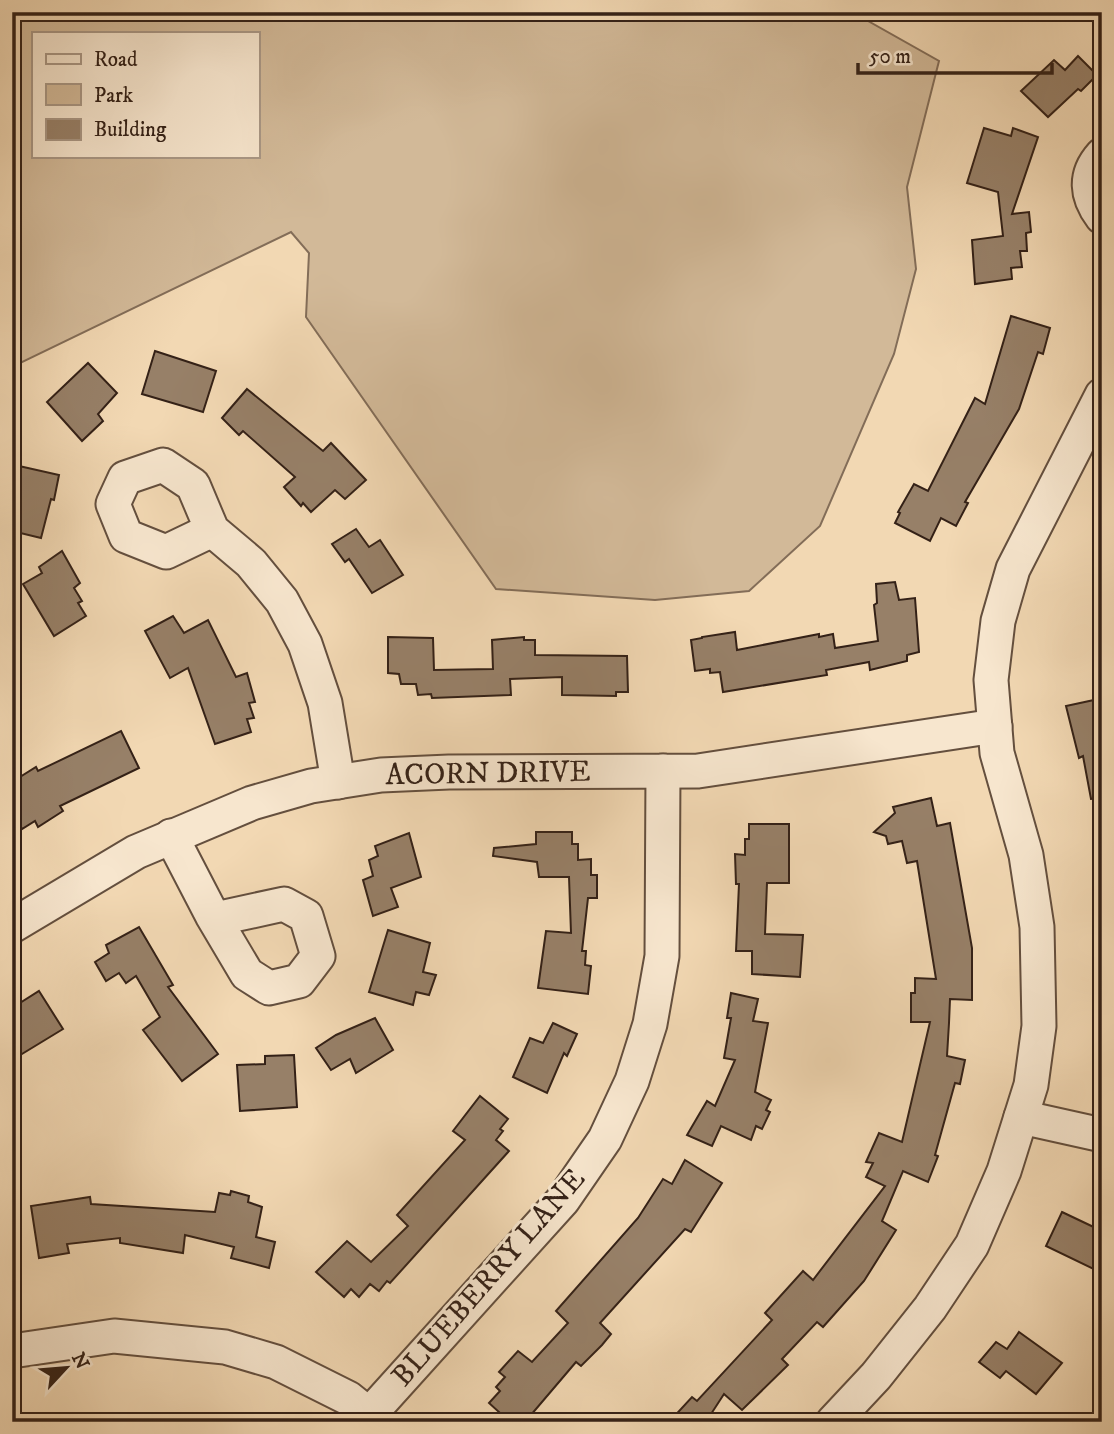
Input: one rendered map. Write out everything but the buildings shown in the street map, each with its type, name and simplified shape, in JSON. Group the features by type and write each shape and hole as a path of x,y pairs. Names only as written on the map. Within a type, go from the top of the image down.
{"street":[{"path":"1102,155 1094,163 1088,191 1093,205 1102,217"},
{"path":"833,1422 876,1376 930,1308 972,1245 1004,1171 1031,1085 1039,1026 1037,927 1026,855 997,753 992,668 998,621 1013,569 1092,440 1102,395"},
{"path":"212,530 166,552 125,536 113,504 125,478 163,465 193,485 212,530 251,563 275,591 305,644 325,703 338,782"},
{"name":"ACORN DRIVE","path":"12,926 136,852 252,803 311,786 381,775 449,772 698,771 995,726"},
{"name":"BLUEBERRY LANE","path":"374,1418 563,1200 605,1139 632,1081 650,1024 662,956 663,771"},
{"path":"171,836 215,919"},
{"path":"1021,1116 1102,1135"},
{"path":"12,1351 114,1336 225,1347 276,1362 348,1398 374,1418"}],"green space":[{"path":"12,12 852,12 939,61 907,187 916,269 894,354 820,526 749,591 655,600 496,589 306,317 309,253 291,232 12,367"}]}
